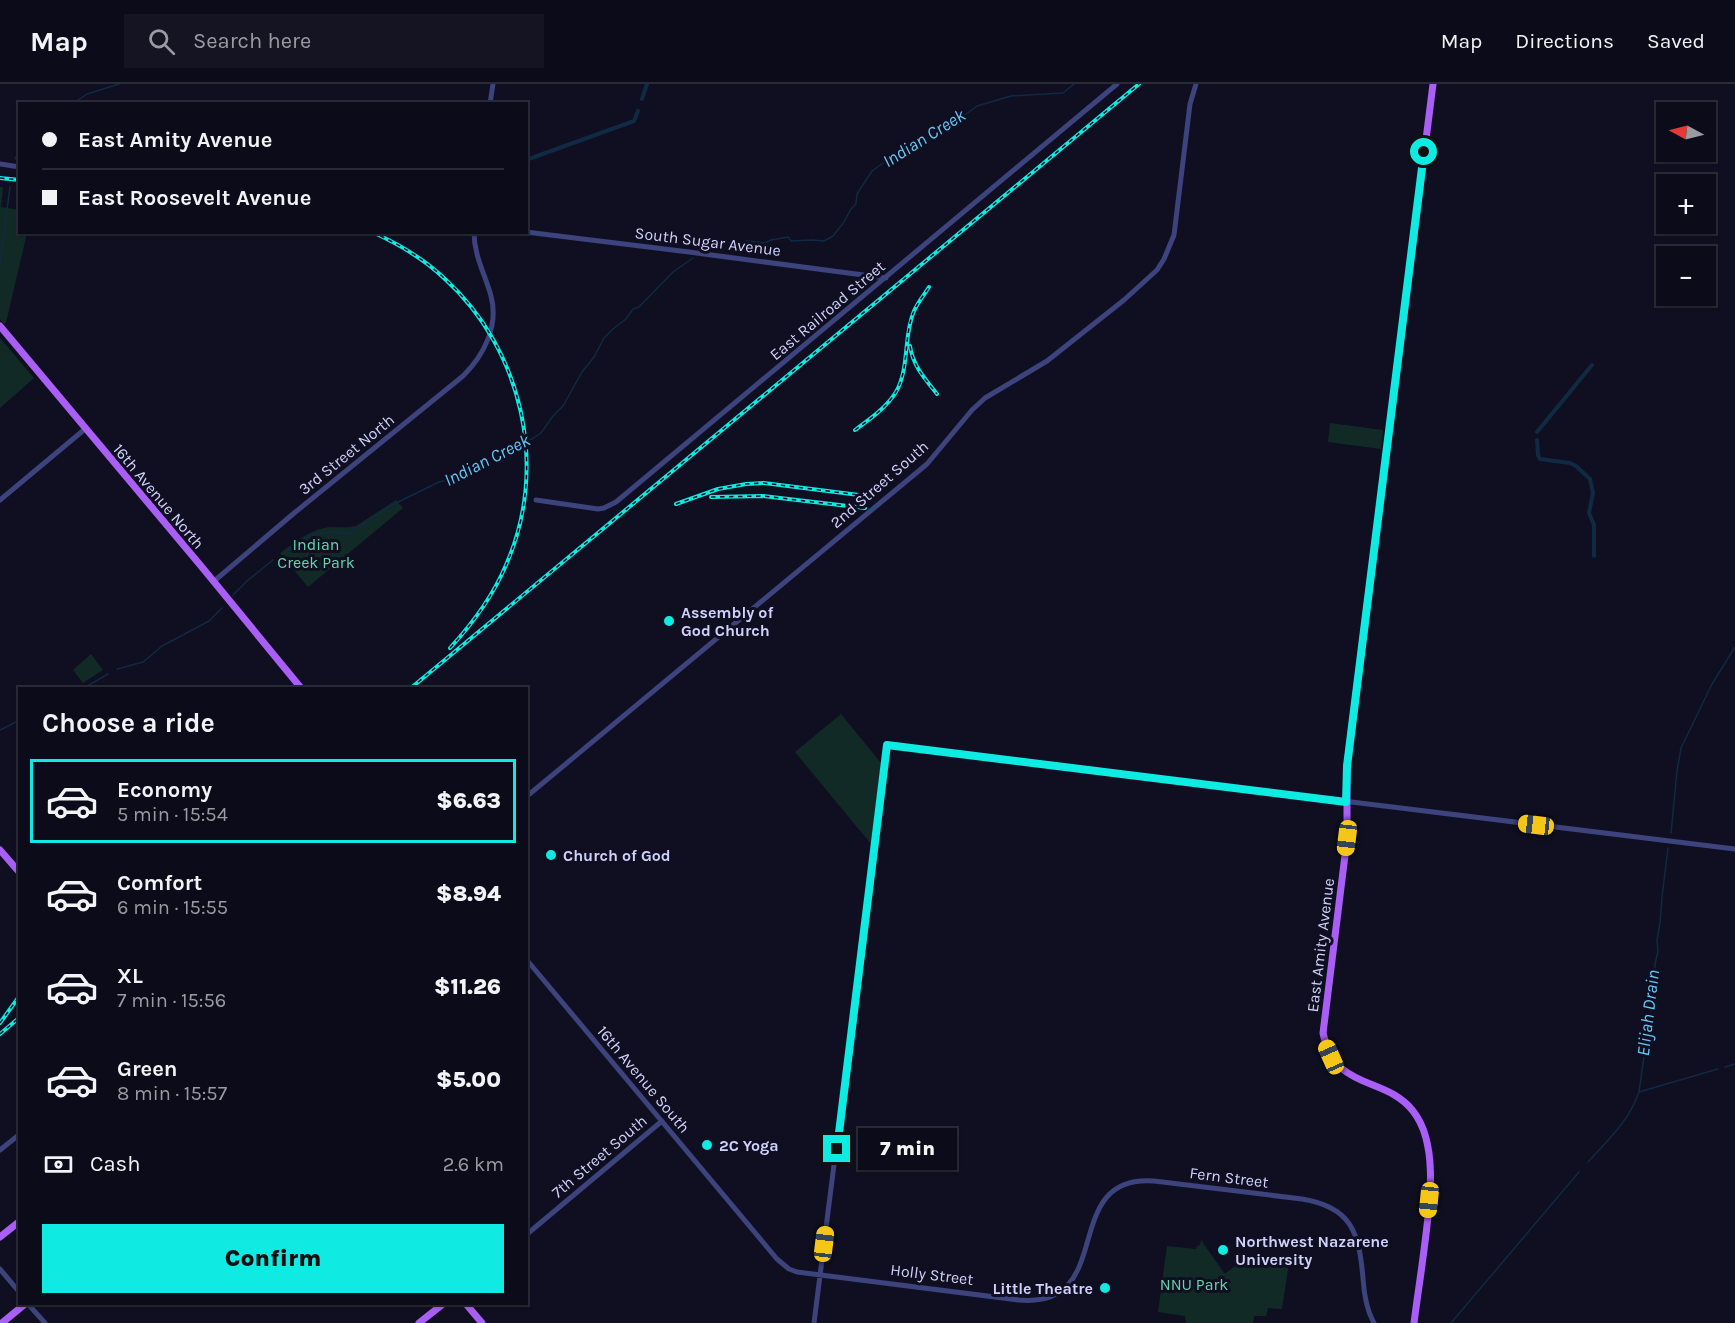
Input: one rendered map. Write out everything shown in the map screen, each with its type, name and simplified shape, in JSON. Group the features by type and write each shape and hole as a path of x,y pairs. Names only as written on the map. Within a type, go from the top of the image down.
{"main road":[{"name":"East Amity Avenue","path":"1414,1323 1431,1186 1428,1147 1416,1115 1404,1102 1351,1075 1337,1065 1326,1046 1323,1033 1347,838 1347,766 1433,84"},
{"name":"16th Avenue North","path":"0,326 299,686"},
{"path":"0,850 18,871"},
{"path":"0,1237 18,1223"},
{"path":"2,1323 26,1305"},
{"path":"419,1323 442,1305"},
{"path":"467,1305 482,1323"}],"street":[{"path":"490,102 493,84"},
{"name":"East Railroad Street","path":"536,500 598,509 616,502 1117,84"},
{"name":"2nd Street South","path":"528,796 928,463 972,410 985,398 1047,361 1124,300 1157,270 1174,235 1190,104 1196,84"},
{"path":"0,164 18,167"},
{"name":"South Sugar Avenue","path":"528,232 886,278"},
{"name":"3rd Street North","path":"213,582 463,376 480,357 488,340 493,310 491,296 476,253 474,234"},
{"path":"0,500 85,429"},
{"path":"814,1323 887,745 1735,849"},
{"name":"16th Avenue South","path":"528,961 777,1259 789,1269"},
{"name":"7th Street South","path":"528,1233 662,1121"},
{"path":"0,1150 18,1136"},
{"name":"Fern Street","path":"1068,1286 1081,1263 1098,1208 1112,1191 1122,1185 1136,1180 1154,1181 1311,1201 1322,1203 1333,1209 1342,1216 1356,1234 1366,1303 1374,1323"},
{"path":"0,1269 18,1291"},
{"name":"Holly Street","path":"789,1269 1029,1301 1053,1296 1068,1286"},
{"path":"28,1305 45,1323"}],"green space":[{"path":"0,187 3,187 1,207 18,210 18,234 27,234 6,323 4,324 0,319"},
{"path":"0,338 34,378 0,408"},
{"path":"1330,423 1383,430 1381,449 1328,442"},
{"name":"Indian Creek Park","path":"396,500 403,508 308,587 280,553 317,530 356,526"},
{"path":"91,654 103,670 83,683 73,670"},
{"path":"841,714 881,763 871,844 795,752"},
{"name":"NNU Park","path":"1201,1240 1224,1273 1247,1257 1289,1263 1282,1309 1268,1308 1266,1316 1254,1316 1253,1323 1186,1323 1185,1316 1158,1312 1167,1246 1196,1249"}],"waterway":[{"path":"75,102 87,94 119,84"},
{"path":"642,99 647,84"},
{"name":"Indian Creek","path":"704,245 724,241 735,245 747,241 765,243 788,237 791,241 824,241 833,236 844,222 856,204 857,194 872,171 897,153 958,120 977,106 1011,96 1063,93 1074,84"},
{"path":"528,159 634,121 638,111"},
{"path":"15,159 18,153"},
{"path":"0,264 10,187"},
{"name":"Indian Creek","path":"287,551 305,538 318,534 333,532 348,534 390,506 439,482 449,480 458,472 489,459 496,452 532,439 541,433 563,406 604,338 673,272 693,258"},
{"path":"1537,432 1592,365"},
{"path":"1537,440 1540,459 1570,463 1590,479 1593,493 1589,513 1594,525 1594,556"},
{"name":"Indian Creek","path":"233,595 273,560"},
{"name":"Indian Creek","path":"117,669 143,662 162,646 209,621 222,608"},
{"name":"Elijah Drain","path":"1671,833 1681,748 1712,684 1735,647"},
{"name":"Indian Creek","path":"86,687 108,674"},
{"name":"Indian Creek","path":"0,730 18,721"},
{"name":"Elijah Drain","path":"1588,1162 1624,1121 1639,1092 1655,977 1668,848"},
{"path":"1725,1067 1735,1064"},
{"path":"1639,1092 1718,1069"},
{"name":"Elijah Drain","path":"1451,1323 1579,1172"}],"railway":[{"path":"412,687 1139,84"},
{"path":"0,178 18,180"},
{"path":"376,234 429,265 472,308 493,340 510,375 521,412 526,451 526,489 519,528 495,588 474,619 450,648"},
{"path":"855,430 883,408 896,392 903,372 911,321 929,287"},
{"path":"910,346 917,366 937,394"},
{"path":"676,504 718,489 764,483 867,496"},
{"path":"711,497 763,496 865,508"},
{"path":"0,1023 18,998"},
{"path":"0,1034 18,1019"}],"place":[{"name":"Assembly of God Church","path":"669,621"},
{"name":"Church of God","path":"551,855"},
{"name":"2C Yoga","path":"707,1145"},
{"name":"Northwest Nazarene University","path":"1223,1250"},
{"name":"Little Theatre","path":"1105,1288"}],"route":[{"path":"837,1149 887,745 1346,802 1347,766 1424,152"}]}
